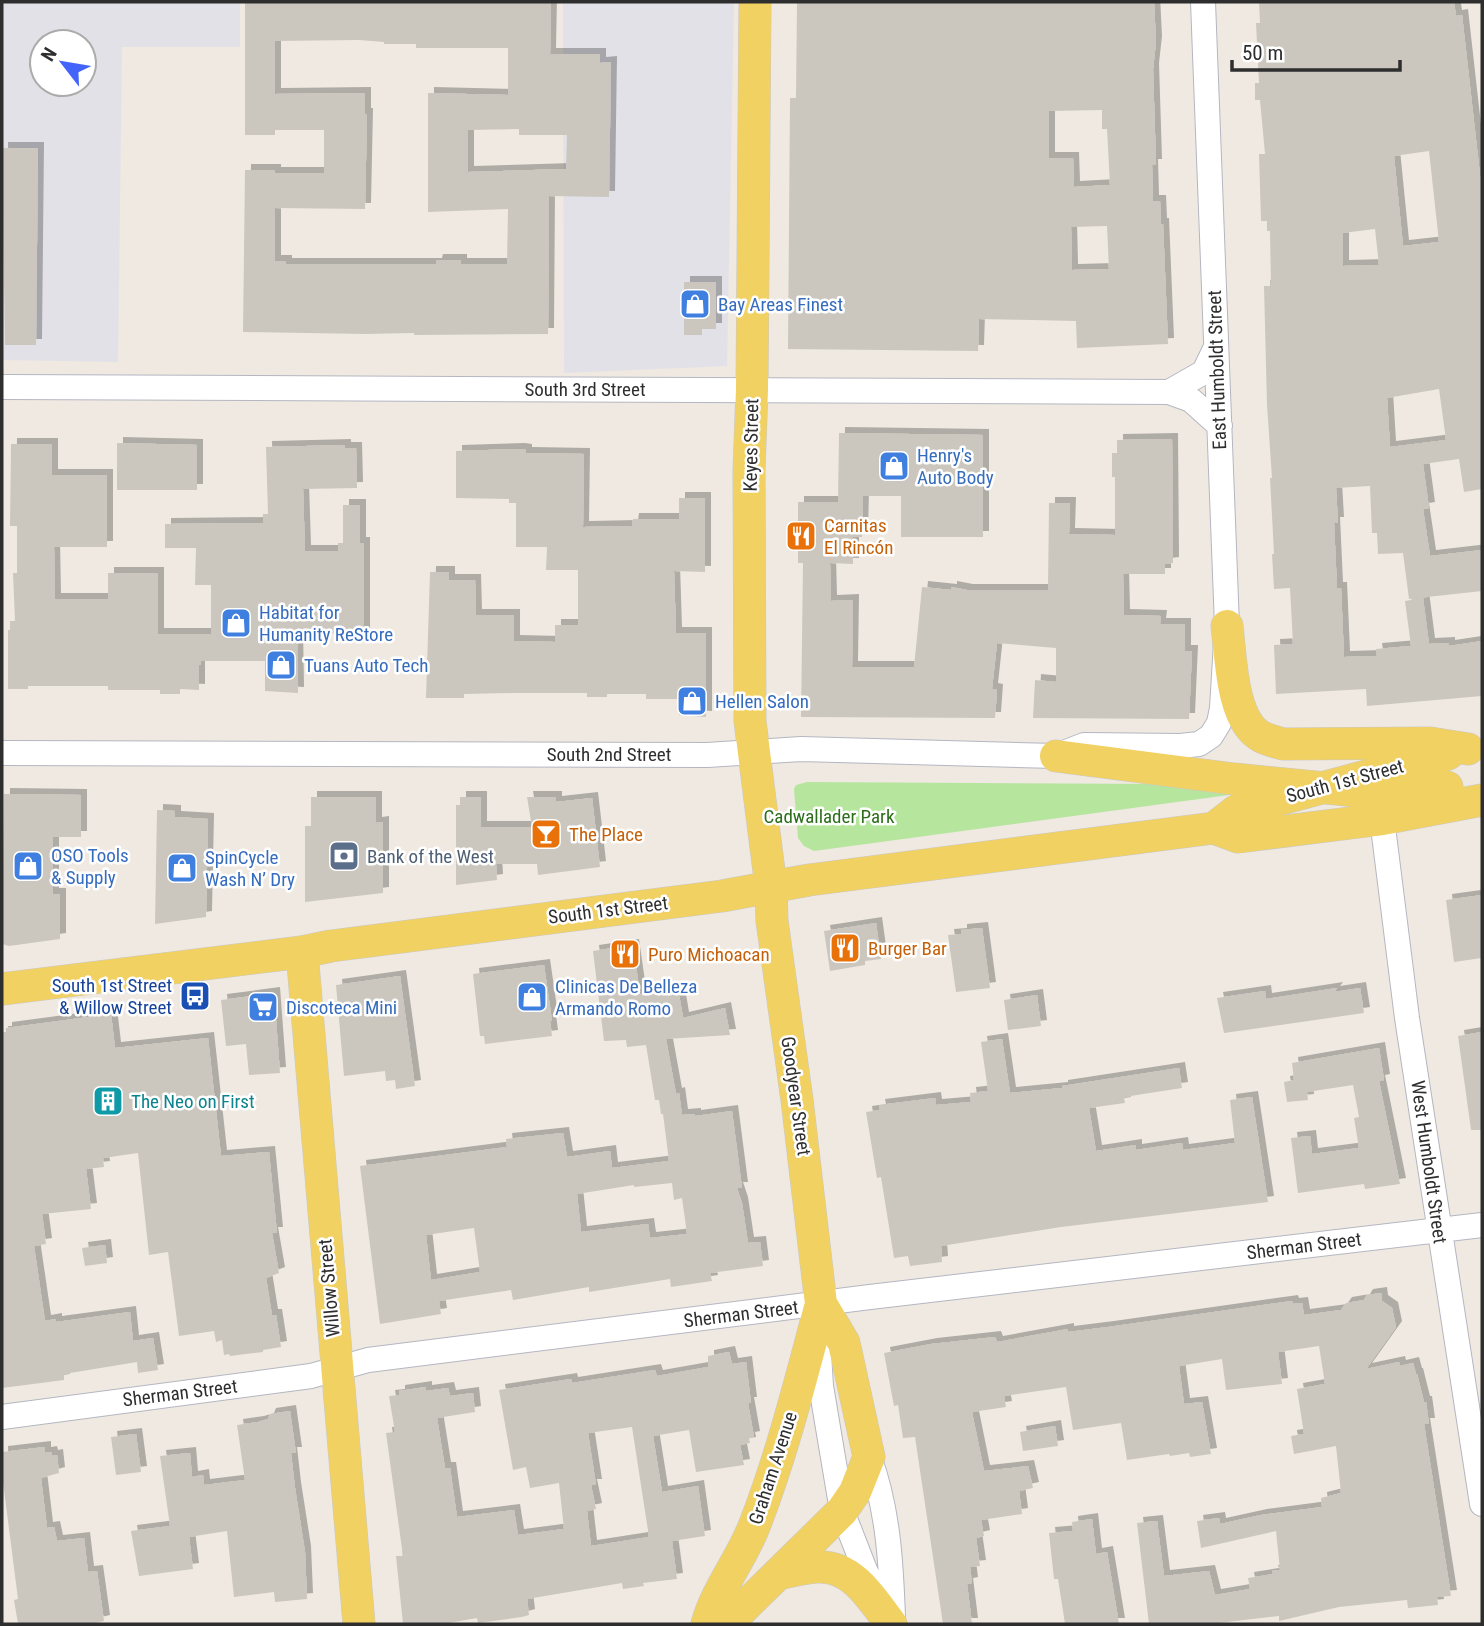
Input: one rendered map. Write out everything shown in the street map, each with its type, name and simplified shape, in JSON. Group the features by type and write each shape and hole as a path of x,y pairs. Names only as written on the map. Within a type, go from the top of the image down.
{"main road":[{"name":"Keyes Street","path":"755,2 749,471 750,721 771,887"},
{"path":"1227,626 1237,700 1245,720 1261,737 1283,744 1430,743 1475,748"},
{"name":"South 1st Street","path":"1214,828 1236,811 1475,748"},
{"path":"1056,756 1316,788 1387,794 1482,785"},
{"name":"South 1st Street","path":"2,989 302,952 1214,828 1238,837 1382,819 1482,800"},
{"name":"Goodyear Street","path":"771,887 772,921 821,1304 844,1343 869,1457"},
{"name":"Willow Street","path":"302,952 359,1624"},
{"name":"Graham Avenue","path":"707,1624 713,1603 754,1527 781,1452 821,1304"},
{"path":"727,1624 842,1511 855,1492 869,1457"},
{"path":"778,1574 820,1566 837,1569 850,1575 892,1624"}],"street":[{"name":"East Humboldt Street","path":"1203,2 1227,626 1222,708 1219,723 1211,736"},
{"path":"1169,393 1204,372 1216,346"},
{"name":"South 3rd Street","path":"2,387 1169,393"},
{"path":"1169,393 1191,400 1220,426"},
{"name":"South 2nd Street","path":"2,753 707,755 801,749 1056,756 1084,745 1180,746 1199,744 1211,736"},
{"name":"West Humboldt Street","path":"1382,819 1408,1018 1482,1504"},
{"name":"Sherman Street","path":"2,1417 311,1376 369,1360 1482,1225"},
{"name":"Goodyear Street","path":"821,1304 817,1347 842,1511 865,1570 892,1624"},
{"name":"Goodyear Street","path":"869,1457 880,1488 891,1566 892,1624"}],"shaded area":[{"path":"2,2 240,2 240,47 122,47 118,362 2,360"},
{"path":"563,2 734,2 727,366 564,373"}],"green space":[{"name":"Cadwallader Park","path":"807,782 1161,784 1231,792 1229,795 814,851 804,846 798,838 794,789 796,785"}],"building":[{"path":"245,2 551,2 550,54 600,54 600,63 611,62 609,197 549,196 548,334 243,332 245,170 324,173 324,130 275,130 275,135 245,135","holes":["359,40 384,44 416,44 416,48 508,48 508,95 428,93 428,212 508,209 507,264 461,264 461,260 437,260 436,264 286,264 286,261 275,261 275,208 365,209 367,114 365,93 275,94 275,41","519,129 519,135 567,135 566,169 468,172 468,130"]},
{"path":"797,2 1154,2 1156,165 1152,165 1153,201 1160,201 1163,224 1168,344 1077,348 1076,321 979,319 978,351 788,349 790,98 796,98","holes":["1102,110 1102,129 1107,129 1110,185 1074,187 1073,158 1049,158 1049,111","1107,226 1109,269 1072,270 1071,227"]},
{"path":"1259,2 1454,2 1456,16 1462,15 1482,193 1482,489 1464,492 1459,459 1423,464 1429,508 1423,509 1430,556 1482,550 1482,591 1409,599 1403,553 1378,554 1377,533 1372,533 1370,486 1336,488 1338,523 1334,523 1337,588 1341,588 1344,657 1377,656 1376,649 1411,646 1405,601 1423,598 1429,644 1449,643 1449,646 1482,641 1482,696 1367,706 1366,689 1276,694 1274,645 1293,644 1290,588 1274,589 1272,554 1272,478 1264,286 1271,286 1270,231 1267,231 1267,221 1261,221 1259,154 1265,154 1260,100 1255,100 1255,83 1259,83 1256,23 1260,23","holes":["1429,151 1439,242 1403,246 1394,156","1375,229 1379,265 1343,266 1343,233","1439,389 1446,440 1390,447 1387,398"]},
{"path":"2,148 38,148 36,345 5,345"},
{"path":"684,282 716,282 716,329 702,329 702,335 684,335"},
{"path":"839,433 983,435 983,537 901,537 901,496 863,496 862,537 853,537 853,564 830,563 831,601 853,600 852,667 914,667 922,587 951,590 951,587 967,590 1048,590 1049,503 1070,503 1069,534 1115,535 1115,477 1112,477 1112,453 1117,453 1117,440 1172,439 1173,563 1165,564 1165,574 1123,574 1124,615 1161,616 1160,624 1185,624 1185,651 1192,651 1189,719 1033,718 1035,680 1056,682 1056,648 997,643 992,689 997,690 995,718 801,717 803,563 798,563 798,502 838,502"},
{"path":"117,443 197,445 197,490 117,490"},
{"path":"11,444 52,444 52,475 107,475 107,547 54,547 55,599 108,599 108,573 158,573 158,634 211,634 211,585 195,585 196,548 165,548 165,524 263,523 263,514 268,514 266,447 345,445 345,448 356,448 357,488 303,489 305,551 338,551 338,543 343,543 343,505 360,505 360,543 364,543 364,634 297,633 298,693 265,691 265,661 201,661 199,690 180,689 180,694 160,694 160,690 108,690 108,686 28,686 28,689 8,689 8,630 10,621 15,621 13,573 17,573 17,526 10,526"},
{"path":"526,450 526,453 584,454 583,527 632,526 633,519 679,519 679,498 705,498 705,572 674,571 676,633 706,633 706,717 679,715 679,699 646,699 646,694 587,697 587,693 514,693 464,694 464,698 426,698 430,572 449,572 449,580 475,580 476,615 514,615 514,641 555,642 555,625 578,625 578,570 546,570 547,547 516,547 516,503 509,503 509,499 456,498 456,451"},
{"name":"OSO Tools & Supply","path":"4,794 81,795 81,837 53,837 53,894 60,894 60,939 9,946 2,944"},
{"name":"Bank of the West","path":"311,797 376,797 376,823 383,822 383,893 305,902 305,826 311,826"},
{"path":"460,797 481,797 481,827 532,827 527,797 556,797 556,802 592,798 600,867 538,875 537,864 496,864 497,880 456,885 456,805 460,805"},
{"name":"SpinCycle Wash N’ Dry","path":"157,810 175,811 175,817 208,819 206,917 155,924"},
{"path":"1482,895 1482,958 1454,962 1446,900"},
{"name":"Burger Bar","path":"876,923 881,959 865,961 865,965 830,971 824,931"},
{"path":"982,928 990,988 956,992 948,935 961,934 961,930"},
{"path":"633,945 640,994 678,988 683,1018 725,1008 730,1035 666,1039 682,1115 732,1111 742,1188 737,1188 748,1243 760,1242 763,1266 710,1273 712,1281 671,1287 670,1279 589,1292 589,1287 513,1300 511,1290 439,1301 441,1314 380,1324 360,1166 507,1147 506,1139 563,1133 567,1157 610,1151 612,1168 669,1161 663,1114 659,1100 655,1100 646,1045 627,1047 626,1040 604,1041 593,951","holes":["672,1183 674,1200 682,1198 687,1234 650,1238 648,1224 581,1232 577,1194 634,1185","474,1228 480,1272 431,1280 426,1235"]},
{"path":"544,965 552,1036 485,1044 484,1036 480,1036 473,974"},
{"path":"400,976 415,1086 396,1089 395,1080 386,1081 385,1071 344,1076 336,985"},
{"path":"1337,988 1334,992 1360,988 1364,1013 1224,1033 1217,998 1265,991 1266,999"},
{"path":"274,993 280,1073 249,1075 246,1044 226,1046 221,1000"},
{"path":"1037,995 1041,1026 1008,1030 1004,1000"},
{"path":"111,1014 115,1048 208,1038 221,1156 269,1152 277,1233 272,1233 279,1273 266,1278 281,1347 230,1356 224,1355 222,1340 216,1342 214,1331 179,1336 168,1252 149,1255 138,1153 103,1158 104,1167 86,1169 91,1209 42,1214 46,1244 34,1246 45,1321 56,1319 56,1322 130,1312 133,1341 153,1338 158,1370 138,1373 137,1362 64,1374 64,1380 2,1388 2,1032 6,1032 6,1028"},
{"path":"1482,1032 1482,1130 1471,1130 1458,1036"},
{"path":"1002,1039 1010,1093 1062,1088 1179,1068 1182,1088 1124,1097 1125,1103 1089,1108 1096,1151 1136,1145 1136,1150 1182,1143 1183,1150 1235,1143 1230,1100 1252,1097 1268,1202 1061,1227 941,1246 942,1262 910,1266 908,1256 894,1258 881,1177 877,1178 866,1112 880,1110 879,1105 935,1098 936,1105 971,1102 970,1093 988,1091 981,1042"},
{"path":"1379,1048 1384,1080 1379,1081 1400,1184 1365,1189 1364,1184 1298,1193 1291,1138 1310,1136 1312,1154 1359,1148 1354,1118 1359,1117 1353,1085 1307,1092 1308,1100 1287,1102 1284,1082 1294,1080 1292,1063"},
{"path":"105,1245 107,1263 85,1266 82,1248"},
{"path":"1381,1293 1382,1301 1392,1308 1396,1327 1366,1369 1399,1362 1400,1366 1413,1363 1426,1402 1429,1424 1424,1424 1451,1596 1437,1597 1438,1605 1408,1608 1407,1600 1339,1607 1279,1621 1279,1616 1210,1624 1149,1624 1137,1523 1157,1521 1164,1576 1209,1571 1215,1595 1250,1589 1248,1578 1273,1574 1272,1571 1280,1570 1276,1531 1201,1548 1197,1521 1219,1518 1220,1524 1261,1515 1322,1507 1321,1498 1341,1493 1336,1446 1294,1454 1291,1436 1304,1434 1297,1389 1325,1384 1319,1346 1278,1352 1282,1384 1226,1390 1222,1359 1179,1366 1184,1404 1202,1402 1211,1454 1190,1457 1189,1453 1169,1454 1127,1460 1121,1423 1073,1430 1066,1387 1004,1396 1006,1407 972,1412 984,1471 1028,1466 1033,1488 1019,1491 1022,1514 981,1520 984,1536 976,1538 980,1566 970,1567 972,1583 967,1584 972,1624 943,1624 915,1437 903,1438 898,1405 894,1406 884,1353 931,1344 995,1337 997,1342 1068,1329 1068,1332 1292,1301 1293,1304 1302,1303 1304,1315 1341,1310 1346,1303"},
{"path":"729,1352 732,1364 746,1362 751,1403 748,1403 754,1437 749,1438 750,1443 740,1445 744,1465 696,1472 689,1430 653,1436 662,1492 698,1486 705,1536 672,1541 677,1579 643,1583 644,1586 623,1589 622,1583 527,1599 529,1615 522,1617 478,1623 477,1618 443,1624 403,1624 396,1556 403,1556 386,1433 395,1432 389,1396 399,1395 399,1391 426,1387 426,1391 448,1388 450,1396 473,1393 475,1412 437,1418 445,1468 450,1468 457,1517 514,1510 518,1535 564,1529 559,1483 530,1488 526,1467 513,1470 499,1390 571,1379 572,1383 655,1370 657,1376 708,1367 708,1356","holes":["632,1427 649,1537 591,1546 587,1511 596,1509 591,1485 596,1485 588,1433"]},
{"path":"290,1411 296,1453 291,1453 305,1552 307,1599 275,1602 274,1592 234,1597 227,1531 189,1537 193,1569 139,1576 131,1531 170,1526 160,1456 190,1453 192,1477 203,1475 204,1485 245,1480 237,1425 258,1422 268,1419 270,1414"},
{"path":"1055,1426 1058,1446 1023,1451 1020,1432"},
{"path":"136,1434 141,1472 116,1475 111,1437"},
{"path":"45,1447 45,1453 57,1455 59,1473 41,1478 47,1528 54,1527 57,1541 84,1538 88,1572 97,1571 104,1621 90,1624 18,1624 14,1600 18,1599 3,1482 2,1452"},
{"path":"1092,1519 1096,1554 1107,1552 1119,1624 1065,1624 1058,1579 1054,1579 1049,1533 1073,1531 1072,1522"}],"place":[{"name":"Bay Areas Finest","path":"695,304"},
{"name":"Henry's Auto Body","path":"894,466"},
{"name":"Carnitas El Rincón","path":"801,536"},
{"name":"Habitat for Humanity ReStore","path":"236,623"},
{"name":"Tuans Auto Tech","path":"281,665"},
{"name":"Hellen Salon","path":"692,701"},
{"name":"The Place","path":"546,834"},
{"name":"Bank of the West","path":"344,856"},
{"name":"OSO Tools & Supply","path":"28,866"},
{"name":"SpinCycle Wash N’ Dry","path":"182,868"},
{"name":"Burger Bar","path":"845,948"},
{"name":"Puro Michoacan","path":"625,954"},
{"name":"South 1st Street & Willow Street","path":"195,996"},
{"name":"Clinicas De Belleza Armando Romo","path":"532,997"},
{"name":"Discoteca Mini","path":"263,1007"},
{"name":"The Neo on First","path":"108,1101"}]}
